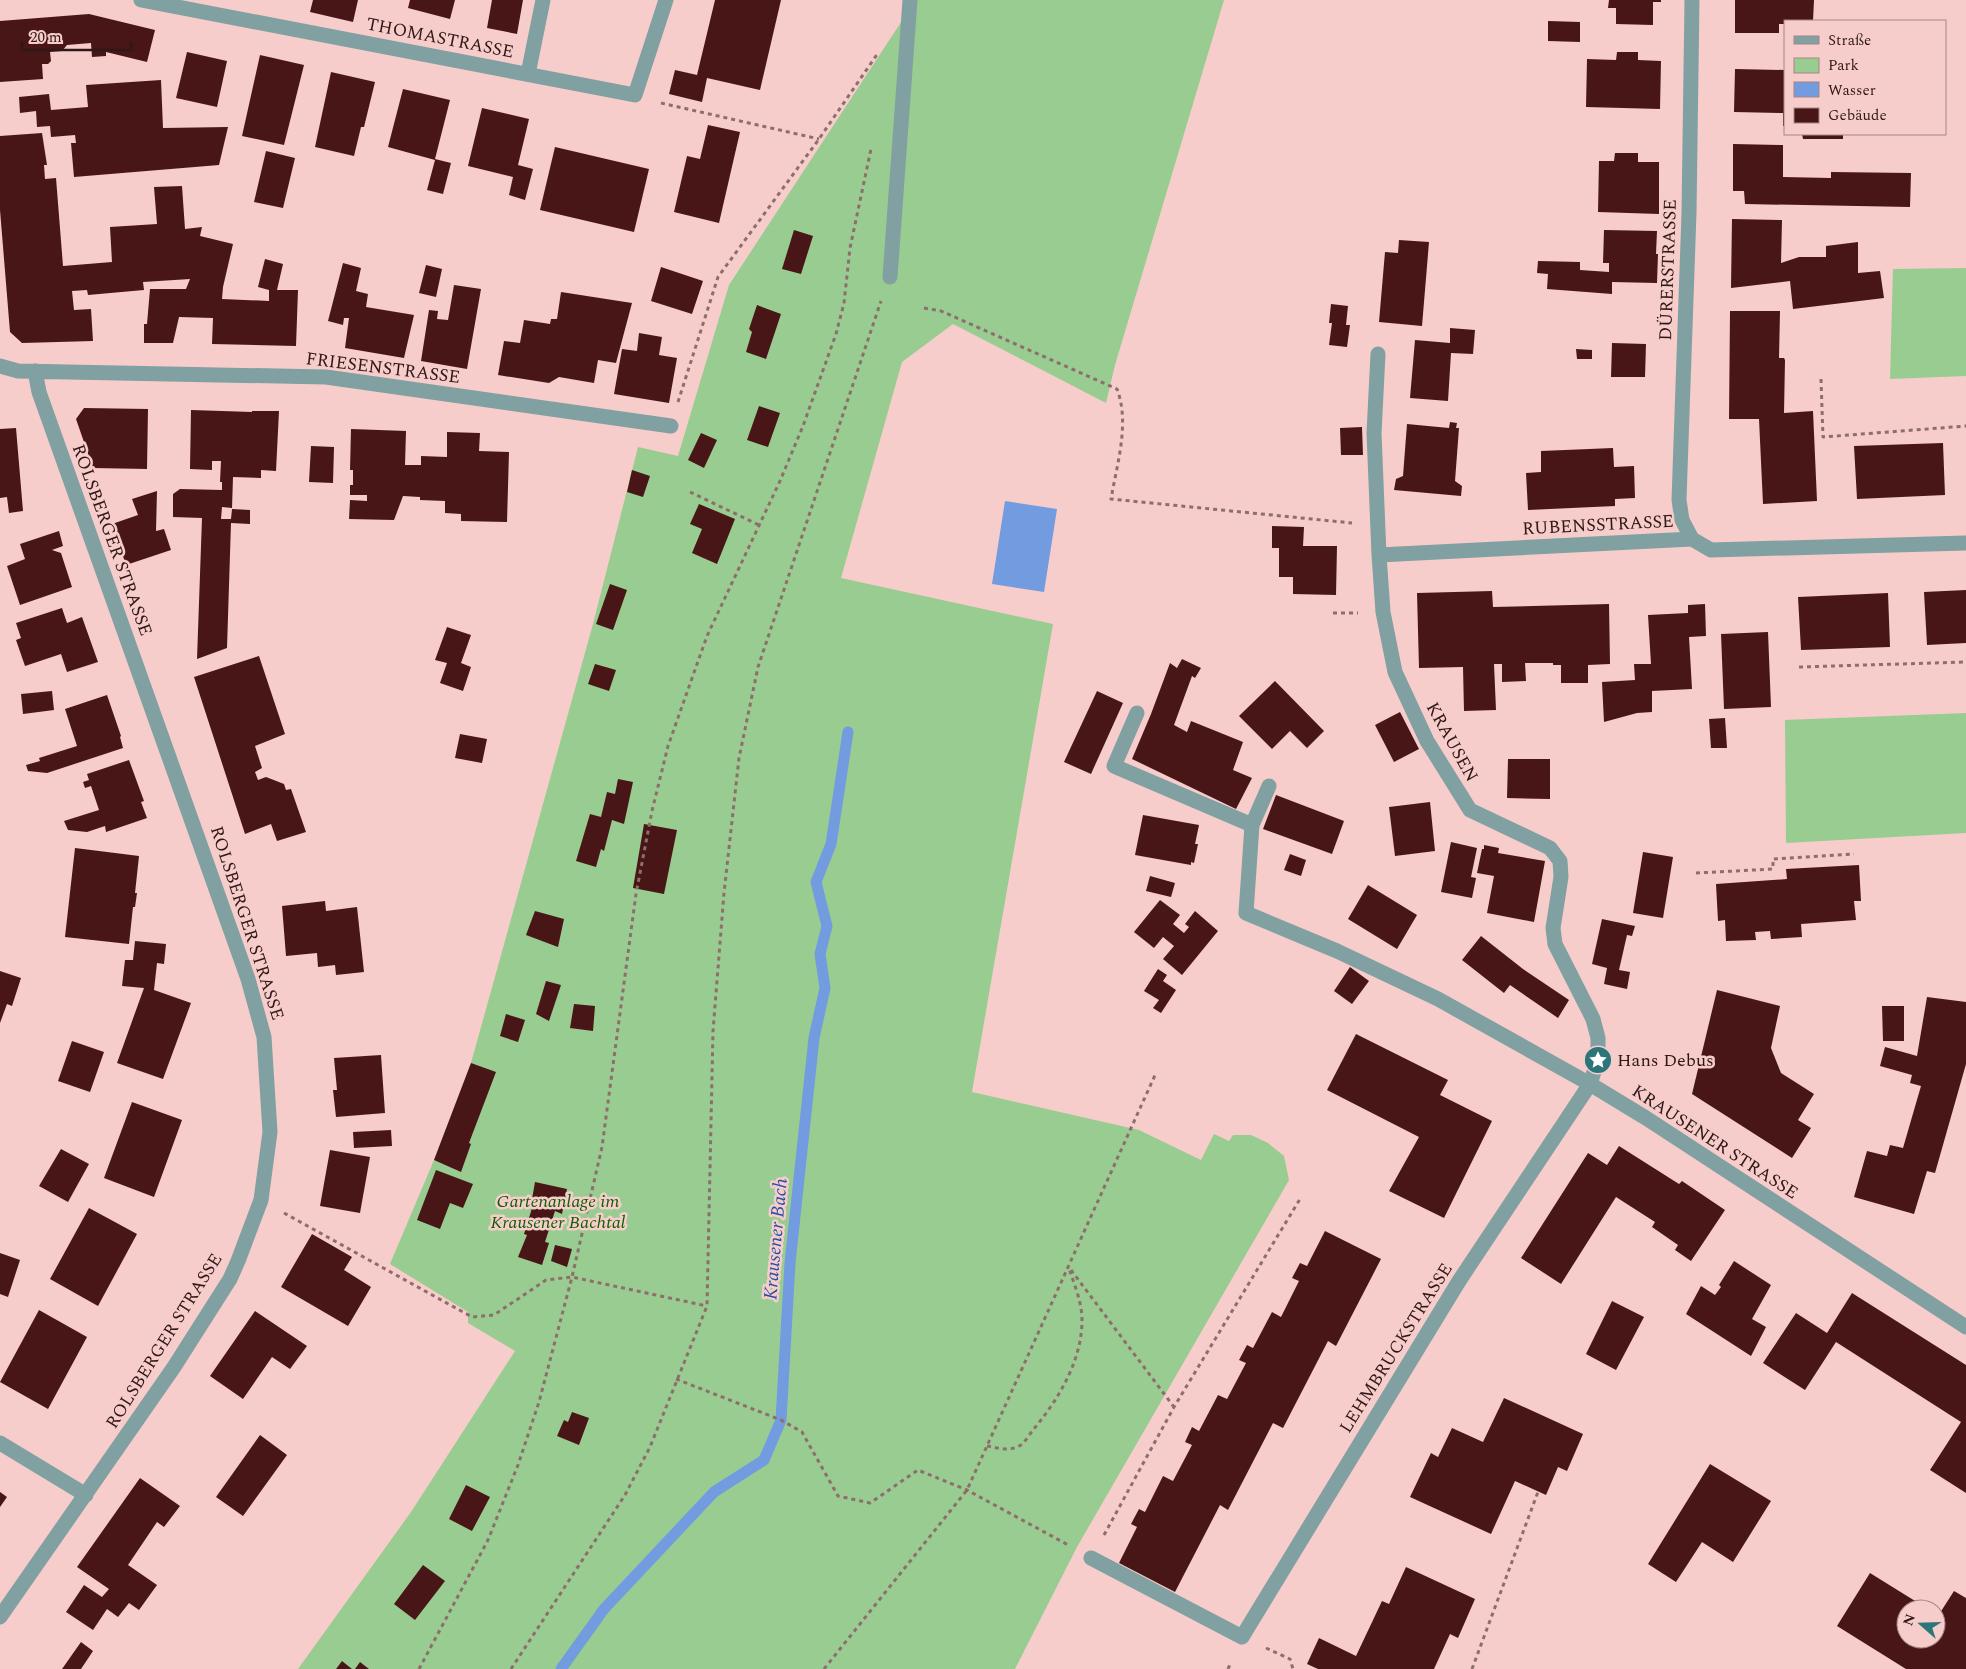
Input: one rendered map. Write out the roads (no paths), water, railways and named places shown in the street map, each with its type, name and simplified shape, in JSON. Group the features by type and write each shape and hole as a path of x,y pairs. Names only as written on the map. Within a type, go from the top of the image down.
{"street":[{"name":"THOMASTRASSE","path":"141,0 635,95 666,0"},
{"path":"528,74 543,0"},
{"path":"890,277 910,0"},
{"name":"DÜRERSTRASSE","path":"1692,0 1688,223 1679,500 1682,520 1692,539"},
{"name":"KRAUSEN","path":"1378,354 1374,432 1379,555 1383,612 1395,672 1427,741 1470,810 1550,848 1560,861 1561,877 1552,928 1555,944 1592,1019 1598,1038 1598,1060 1590,1084"},
{"name":"FRIESENSTRASSE","path":"0,366 18,371 326,378 670,426"},
{"name":"ROLSBERGER STRASSE","path":"0,1617 174,1367 230,1279 261,1200 270,1132 264,1037 248,979 39,392 35,371"},
{"name":"RUBENSSTRASSE","path":"1379,555 1692,539 1711,550 1966,543"},
{"path":"1137,713 1114,766 1252,825 1269,786"},
{"name":"KRAUSENER STRASSE","path":"1252,825 1246,914 1337,951 1438,999 1590,1084 1966,1327"},
{"name":"LEHMBRUCKSTRASSE","path":"1091,1558 1242,1637 1458,1281 1590,1084"},
{"path":"0,1442 86,1495"}],"water":[{"path":"1005,501 1057,509 1044,592 992,584"}],"waterway":[{"name":"Krausener Bach","path":"561,1669 604,1609 714,1492 764,1460 781,1420 790,1263 814,1038 825,988 820,954 827,926 816,882 831,844 848,732"}],"place":[{"name":"Hans Debus","path":"1598,1060"}],"park label":[{"name":"Gartenanlage im Krausener Bachtal","path":"558,1211"}]}
